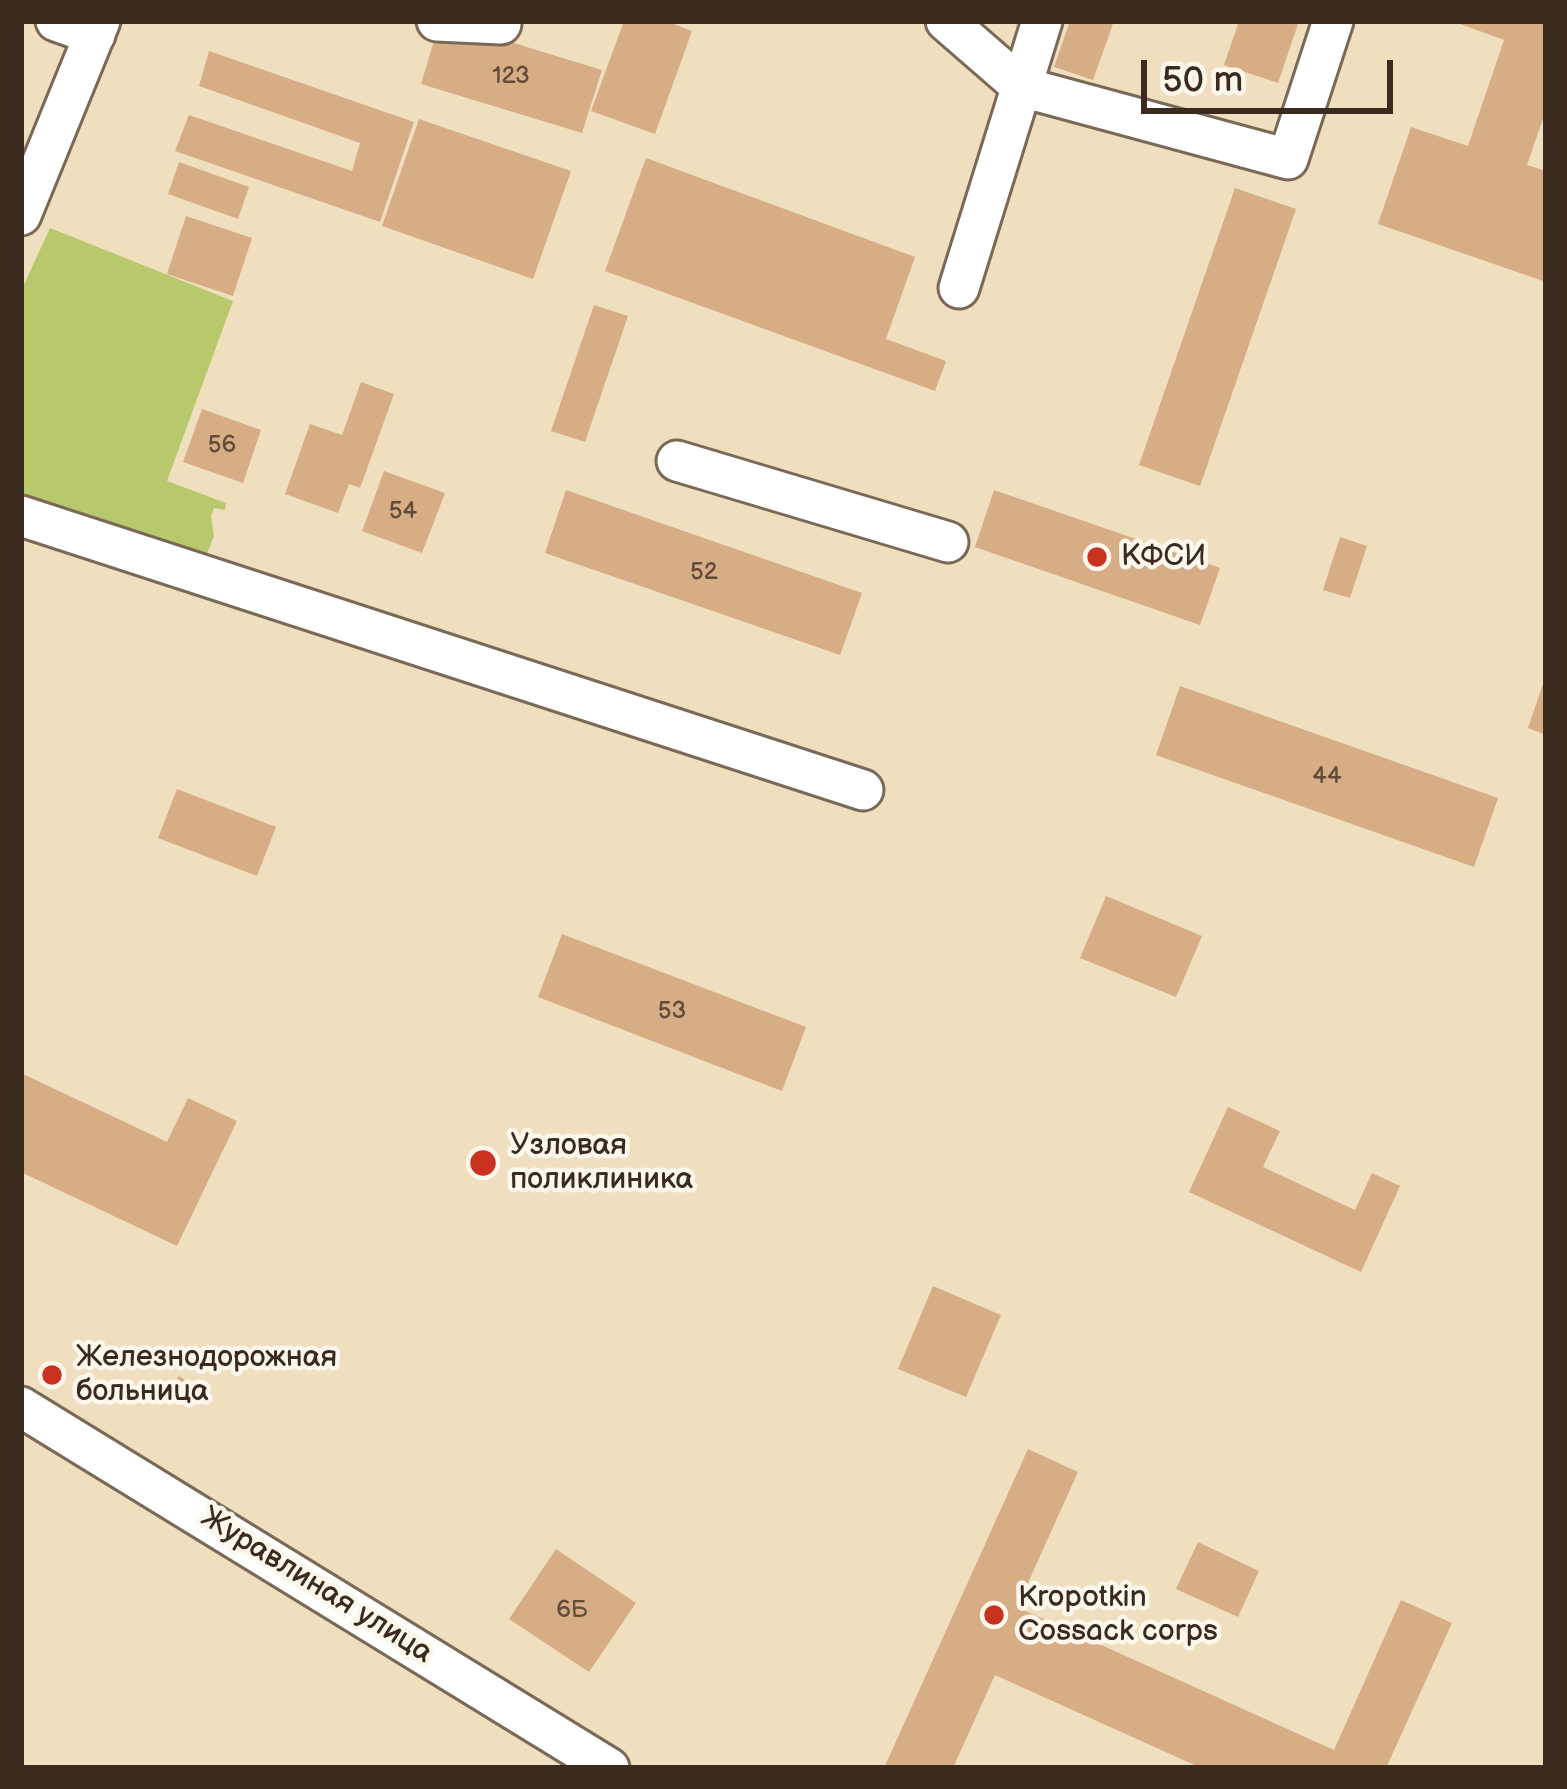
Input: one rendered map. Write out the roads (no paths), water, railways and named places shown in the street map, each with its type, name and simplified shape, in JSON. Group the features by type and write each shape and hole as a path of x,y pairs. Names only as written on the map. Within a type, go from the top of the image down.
{"street":[{"path":"21,215 98,28 56,21"},
{"path":"436,21 501,24"},
{"path":"946,21 1022,87 1288,159 1333,21"},
{"path":"959,288 1042,21"},
{"path":"677,460 948,542"},
{"path":"21,516 863,790"},
{"name":"Журавлиная улица","path":"21,1407 609,1768"}],"place":[{"name":"КФСИ","path":"1097,557"},
{"name":"Узловая поликлиника","path":"483,1163"},
{"name":"Железнодорожная больница","path":"52,1375"},
{"name":"Kropotkin Cossack corps","path":"994,1615"}]}
